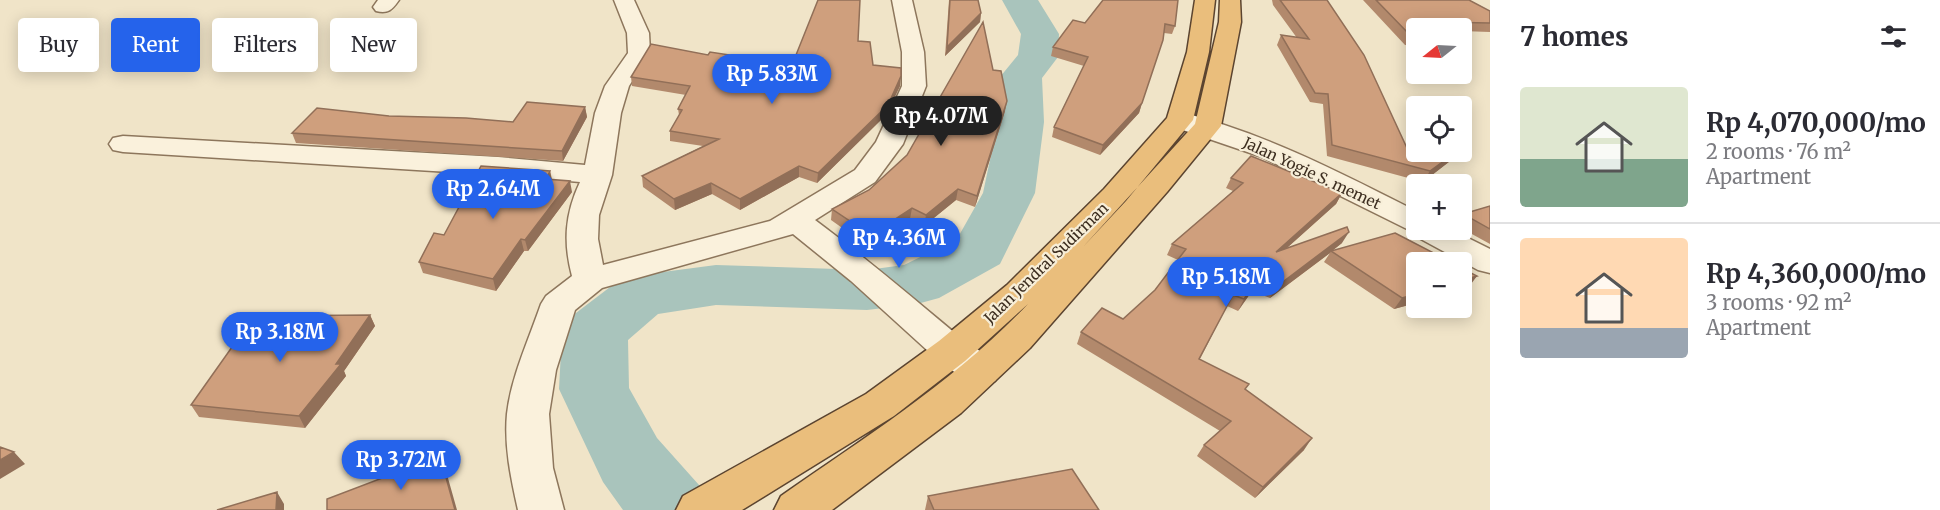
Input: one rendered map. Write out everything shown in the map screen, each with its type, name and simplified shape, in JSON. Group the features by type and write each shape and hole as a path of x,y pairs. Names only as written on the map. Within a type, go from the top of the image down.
{"highway":[{"name":"Jalan Jendral Sudirman","path":"1194,123 1198,52 1205,0"},
{"name":"Jalan Jendral Sudirman","path":"796,510 947,402 967,361 1035,277 1115,195 1194,123 1230,21 1230,0"},
{"name":"Jalan Jendral Sudirman","path":"709,505 880,405 967,361"}],"street":[{"path":"590,280 582,253 580,227 589,193 598,175 608,113 617,86 639,53 638,33 624,0"},
{"path":"541,510 531,468 528,414 537,370 559,304 590,280 781,228 865,176 889,144 914,86 913,52 902,0"},
{"name":"Jalan Yogie S. memet","path":"1194,123 1263,148 1406,218"},
{"path":"123,144 498,166 598,175"},
{"path":"795,220 863,273 967,361"},
{"path":"1447,240 1490,262"}],"building":[{"path":"818,0 860,0 858,41 870,42 873,65 901,68 901,76 888,105 818,173 799,166 740,199 711,183 674,199 642,176 719,139 670,131 682,110 678,109 690,86 631,77 651,44 708,55 710,52 788,64 793,55 796,55"},
{"path":"950,0 978,0 981,13 947,47"},
{"path":"1103,0 1178,0 1175,26 1165,24 1163,40 1142,103 1103,145 1054,127 1088,57 1053,47 1073,20 1085,23"},
{"path":"1280,0 1327,0 1364,55 1406,146 1406,162 1442,162 1430,171 1332,145 1328,94 1315,93 1281,35 1309,39"},
{"path":"1376,0 1469,0 1490,11 1490,23 1472,23 1472,18 1406,18 1406,31"},
{"path":"983,22 993,70 1001,71 1007,101 977,196 958,189 926,215 912,208 871,235 832,209 869,190 907,155"},
{"path":"527,102 585,107 562,151 292,133 317,108 389,116 513,122"},
{"path":"1251,156 1342,193 1276,252 1347,227 1349,232 1276,287 1258,279 1244,299 1233,295 1199,359 1249,384 1245,389 1312,438 1263,487 1204,445 1231,421 1081,332 1102,308 1123,319 1155,290 1186,249 1172,244 1243,183 1231,178"},
{"path":"481,166 550,171 546,179 570,181 525,240 521,239 493,279 419,262 434,233 444,235"},
{"path":"1490,206 1490,229 1472,219 1472,211"},
{"path":"1395,233 1432,252 1406,252 1406,297 1402,298 1331,251"},
{"path":"370,315 336,364 341,364 299,416 191,405 254,316"},
{"path":"0,447 14,452 0,460"},
{"path":"440,456 455,510 327,510 327,499"},
{"path":"1072,469 1099,510 934,510 928,496"},
{"path":"277,492 276,510 217,510"}],"waterway":[{"path":"670,510 630,460 594,389 595,332 640,296 716,285 867,290 917,284 979,251 1009,193 1021,122 1021,77 1038,57 1040,34 1020,0"}]}
